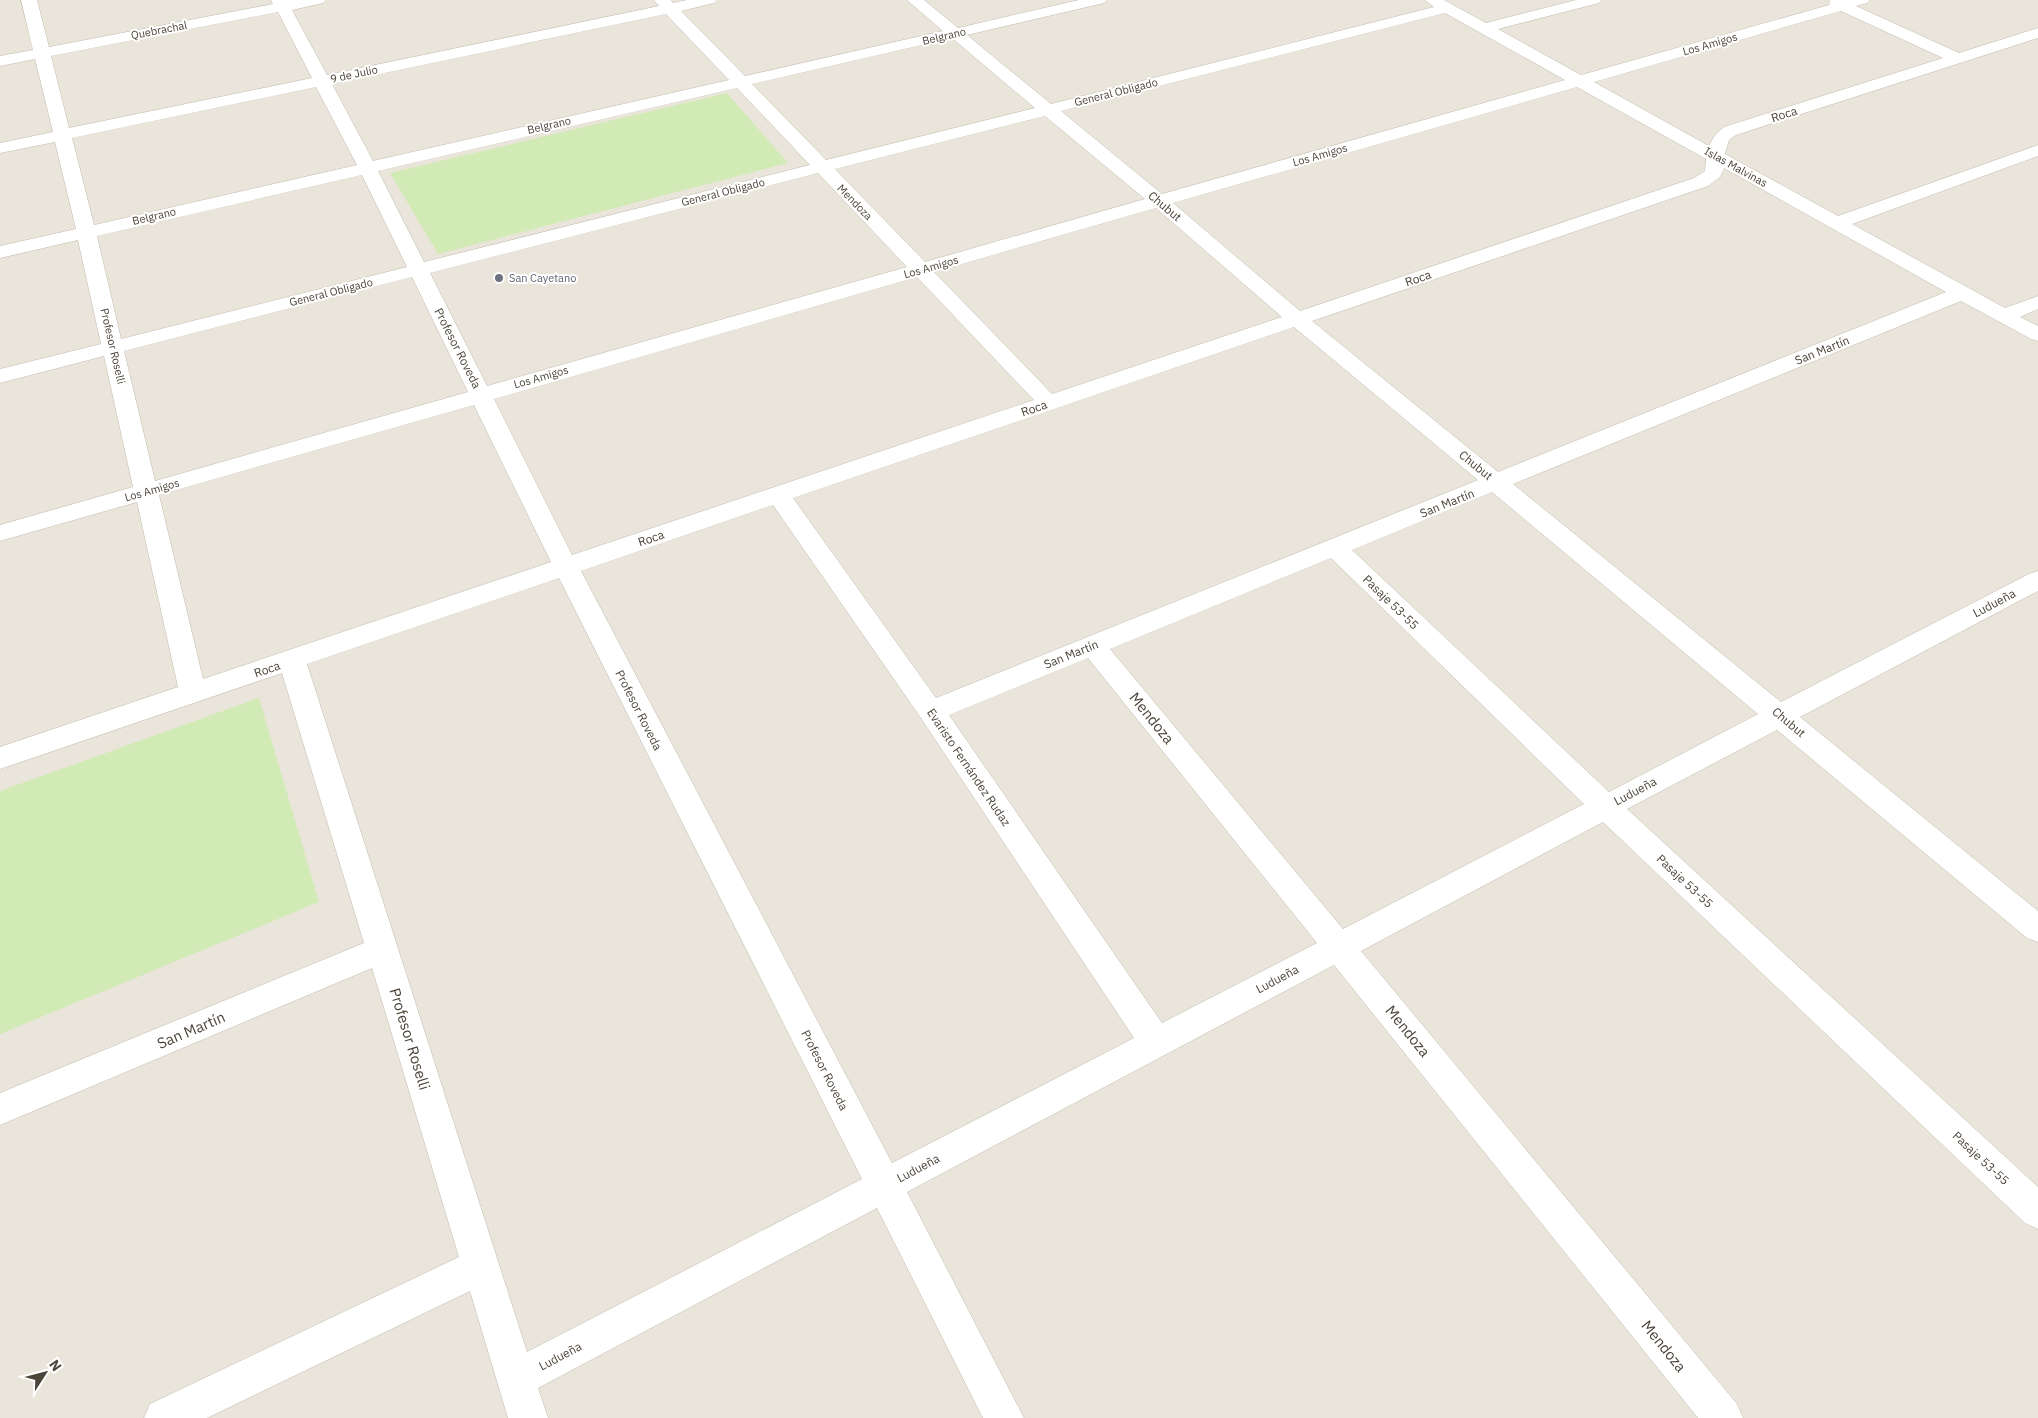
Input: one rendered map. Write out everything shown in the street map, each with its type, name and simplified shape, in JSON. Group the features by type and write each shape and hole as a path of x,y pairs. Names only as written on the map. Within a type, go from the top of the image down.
{"street":[{"name":"Profesor Roselli","path":"29,0 86,232 193,694"},
{"name":"Quebrachal","path":"0,61 280,3 318,0"},
{"name":"9 de Julio","path":"0,148 666,4 709,0"},
{"name":"Chubut","path":"915,0 1160,202 1297,319 2038,929"},
{"name":"Belgrano","path":"0,252 1099,0"},
{"path":"1485,28 1594,0"},
{"name":"Los Amigos","path":"0,533 1580,81 1836,3 1862,0"},
{"name":"Profesor Roveda","path":"280,3 367,168 482,394 566,567 1004,1418"},
{"path":"1836,3 1957,58"},
{"name":"Mendoza","path":"666,4 1048,403"},
{"name":"Islas Malvinas","path":"1440,4 2038,335"},
{"name":"General Obligado","path":"0,376 1047,110 1440,4"},
{"name":"Roca","path":"0,758 1701,182 1714,173 1719,140 1730,131 1957,58 2034,37"},
{"path":"1837,223 2038,150"},
{"name":"San Martín","path":"931,711 1498,483 1962,292"},
{"path":"2004,316 2038,302"},
{"name":"Evaristo Fernández Rudaz","path":"778,495 931,711 1156,1043"},
{"name":"Pasaje 53-55","path":"1335,548 1606,807 2038,1212"},
{"name":"Ludueña","path":"516,1379 2038,580"},
{"name":"Mendoza","path":"1093,646 1723,1418"},
{"name":"Profesor Roselli","path":"292,660 528,1418"},
{"name":"San Martín","path":"0,1109 382,950"},
{"path":"164,1418 480,1266"}],"shaded area":[{"path":"0,0 2038,0 2038,1418 0,1418"}],"green space":[{"path":"727,93 788,163 438,254 390,173"},
{"path":"259,698 319,902 0,1034 0,791"}],"place":[{"name":"San Cayetano","path":"499,278"}]}
